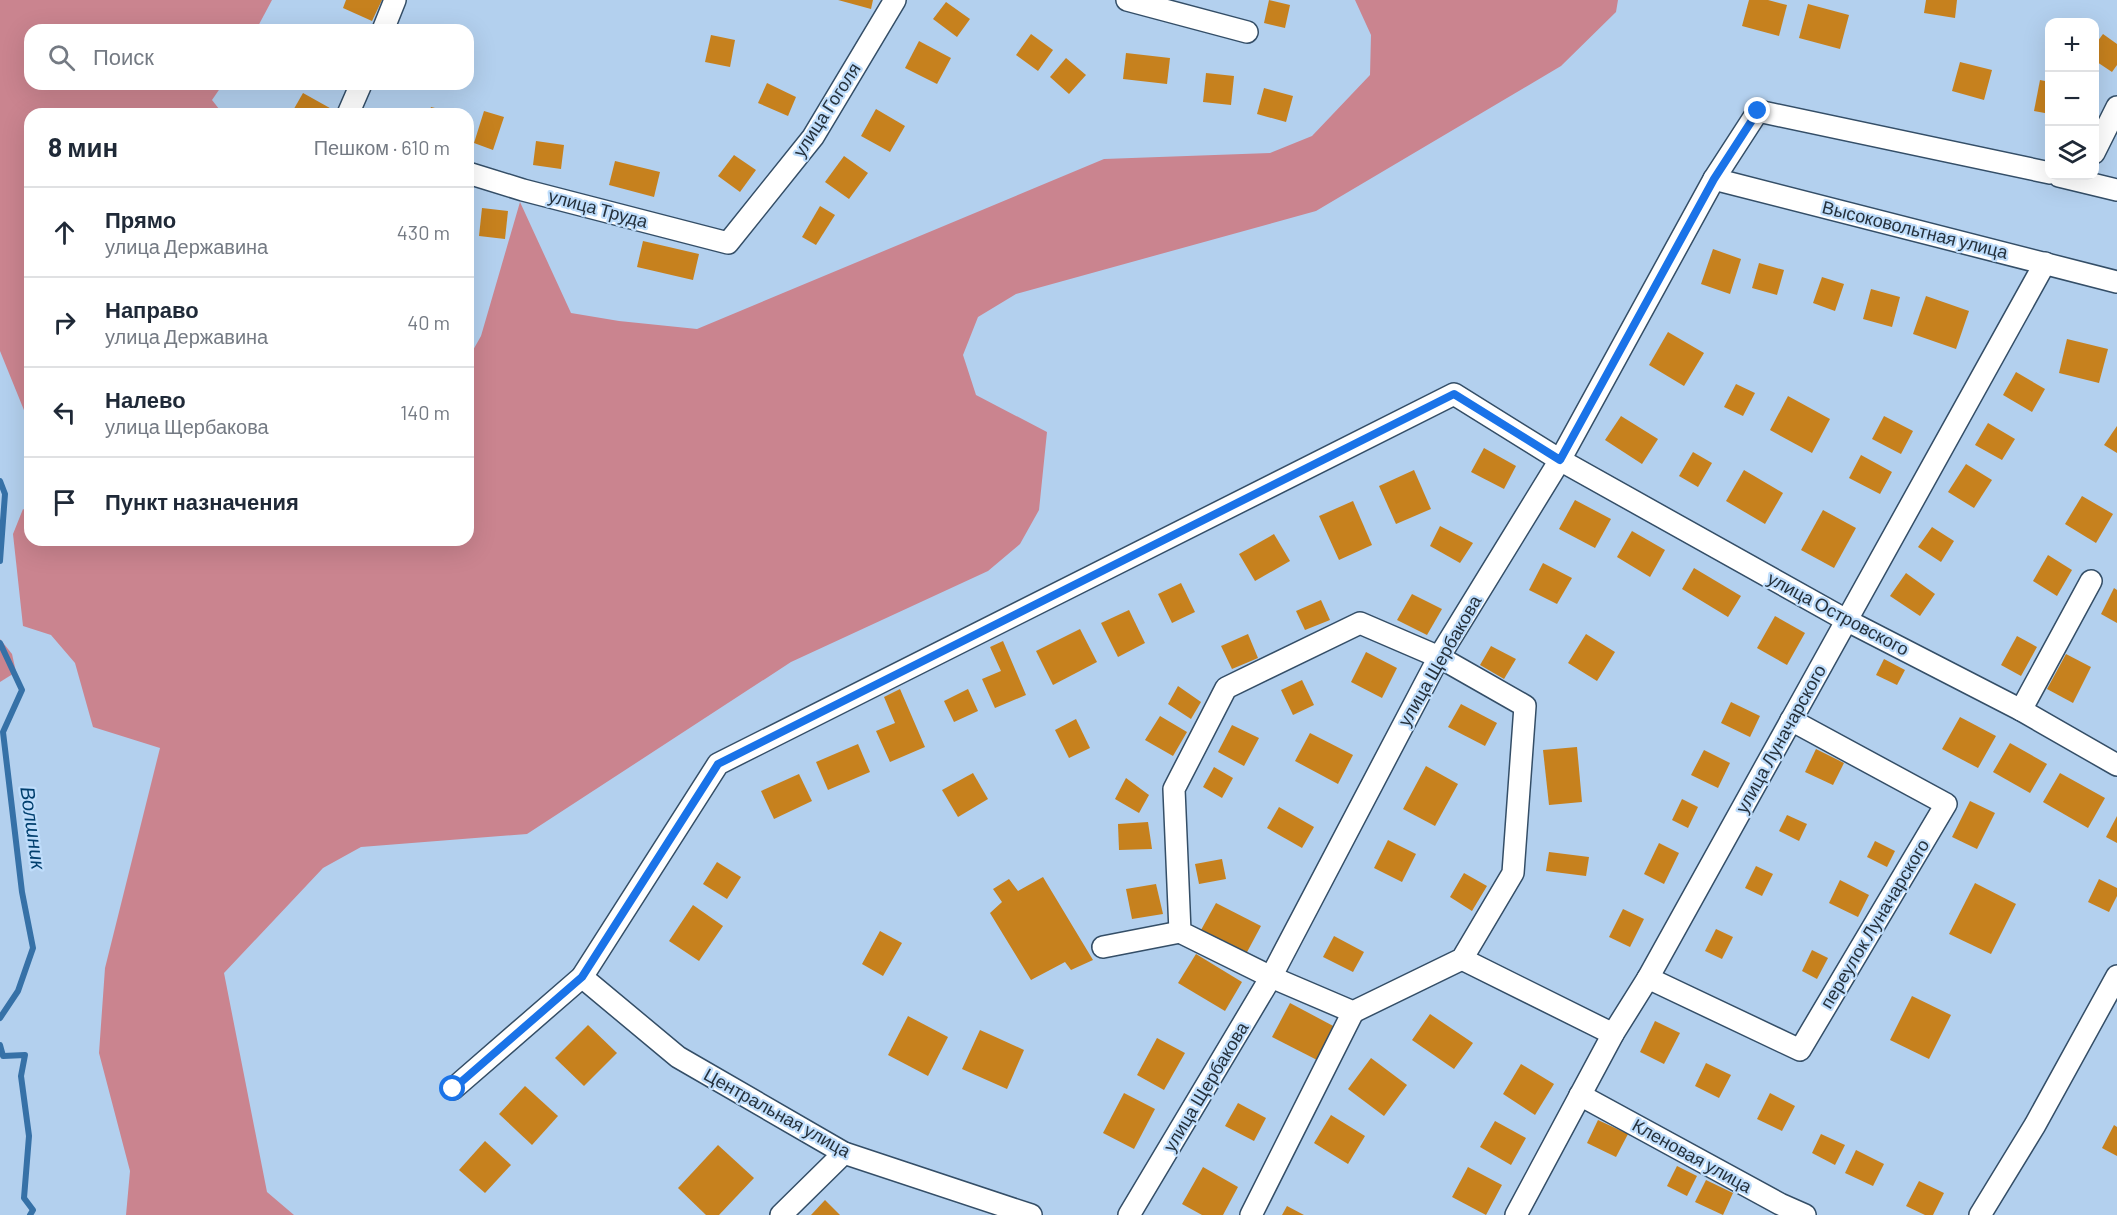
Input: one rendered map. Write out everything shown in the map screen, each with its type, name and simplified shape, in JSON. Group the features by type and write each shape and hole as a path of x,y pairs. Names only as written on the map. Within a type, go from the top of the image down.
{"street":[{"path":"385,24 395,0"},
{"name":"улица Гоголя","path":"728,243 813,137 895,0"},
{"path":"1127,0 1247,32"},
{"path":"351,108 358,90"},
{"path":"2099,143 2117,107"},
{"name":"улица Щербакова","path":"1129,1215 1271,977 1440,657 1560,460 1714,179 1758,111 2045,173"},
{"name":"улица Труда","path":"474,175 523,190 728,243"},
{"name":"Высоковольтная улица","path":"1714,179 2117,282"},
{"path":"2088,180 2117,190"},
{"name":"улица Луначарского","path":"1516,1215 1613,1034 1648,978 2045,263"},
{"name":"улица Островского","path":"582,977 718,764 1454,394 1560,460 1846,620 2021,710 2117,765"},
{"path":"2021,710 2091,581"},
{"path":"1180,932 1174,789 1226,688 1360,623 1440,657 1525,706 1513,873 1462,959 1353,1012 1251,1215"},
{"name":"переулок Луначарского","path":"1648,978 1800,1050 1946,804 1791,720"},
{"path":"1103,947 1180,932 1271,977 1353,1012"},
{"path":"1462,959 1613,1034"},
{"path":"1980,1215 2035,1125 2117,976"},
{"path":"453,1089 582,977"},
{"name":"Центральная улица","path":"582,977 678,1057 844,1153 1030,1215"},
{"name":"Кленовая улица","path":"1580,1095 1780,1204 1805,1215"},
{"path":"781,1215 844,1153"}],"shaded area":[{"path":"0,0 272,0 259,24 24,24 24,90 219,90 212,100 218,108 24,108 24,410 0,351"},
{"path":"1355,0 1618,0 1616,12 1561,66 1316,211 1016,294 978,317 963,355 976,395 1047,432 1039,510 1020,544 988,571 791,662 527,834 361,847 323,868 224,973 267,1192 294,1215 126,1215 130,1171 99,1053 105,968 160,748 93,727 75,663 51,635 23,626 13,534 23,509 24,546 474,546 474,348 481,336 520,202 571,313 619,321 697,329 1104,159 1270,153 1312,136 1370,75 1371,35"},
{"path":"0,639 12,654 16,672 0,682"}],"building":[{"path":"346,0 382,0 372,21 343,8"},
{"path":"838,0 873,0 871,9"},
{"path":"1269,0 1290,5 1285,28 1264,23"},
{"path":"1749,0 1768,0 1787,5 1779,36 1742,26"},
{"path":"1926,0 1957,0 1955,18 1924,13"},
{"path":"946,2 970,19 957,37 933,19"},
{"path":"1808,4 1849,15 1840,49 1799,38"},
{"path":"1031,34 1053,50 1038,71 1016,55"},
{"path":"2103,34 2117,44 2117,65 2112,72 2099,63 2099,39"},
{"path":"711,35 735,40 730,67 705,62"},
{"path":"919,41 951,58 937,84 905,68"},
{"path":"1126,53 1170,58 1167,84 1123,79"},
{"path":"1066,58 1086,75 1069,94 1050,77"},
{"path":"1960,62 1992,70 1984,100 1952,91"},
{"path":"1206,73 1234,76 1231,105 1203,102"},
{"path":"2040,80 2045,81 2045,113 2034,111"},
{"path":"767,83 796,97 788,116 758,103"},
{"path":"1264,88 1293,96 1286,122 1257,114"},
{"path":"303,93 330,108 294,108"},
{"path":"876,109 905,126 890,152 861,136"},
{"path":"484,111 504,117 493,150 474,143"},
{"path":"536,141 564,145 561,169 533,165"},
{"path":"734,155 756,170 740,192 718,176"},
{"path":"844,156 868,173 849,199 825,182"},
{"path":"615,161 660,172 654,197 609,185"},
{"path":"820,206 835,215 816,245 802,237"},
{"path":"482,208 508,211 505,239 479,236"},
{"path":"643,241 699,254 693,280 637,267"},
{"path":"1713,249 1741,259 1730,294 1701,284"},
{"path":"1759,263 1784,270 1777,295 1752,288"},
{"path":"1822,277 1844,284 1835,311 1813,303"},
{"path":"1871,289 1900,297 1892,327 1863,319"},
{"path":"1926,296 1969,311 1956,349 1913,334"},
{"path":"1668,332 1704,353 1684,386 1649,365"},
{"path":"2067,339 2108,349 2099,383 2059,373"},
{"path":"2016,372 2045,389 2032,412 2003,395"},
{"path":"1736,384 1755,393 1743,416 1724,407"},
{"path":"1788,396 1830,419 1812,453 1770,430"},
{"path":"1621,416 1658,439 1642,464 1605,440"},
{"path":"1884,416 1913,431 1901,454 1872,439"},
{"path":"1988,423 2015,439 2002,460 1975,445"},
{"path":"2117,426 2117,453 2104,445"},
{"path":"1484,448 1516,466 1504,489 1471,472"},
{"path":"1693,452 1712,463 1698,487 1679,476"},
{"path":"1861,455 1892,472 1880,494 1849,478"},
{"path":"1966,464 1992,480 1974,508 1948,492"},
{"path":"1414,470 1431,509 1396,524 1379,486"},
{"path":"1744,470 1783,493 1765,524 1726,501"},
{"path":"2082,496 2113,514 2096,543 2065,524"},
{"path":"1575,500 1611,519 1595,548 1559,529"},
{"path":"1353,501 1372,545 1339,560 1319,516"},
{"path":"1823,510 1856,528 1834,568 1801,550"},
{"path":"1440,526 1473,543 1460,563 1430,546"},
{"path":"1932,527 1954,541 1941,562 1918,547"},
{"path":"1632,531 1665,550 1650,577 1617,557"},
{"path":"1274,534 1290,561 1255,581 1239,554"},
{"path":"2048,555 2072,570 2057,596 2033,581"},
{"path":"1543,563 1572,578 1557,604 1529,590"},
{"path":"1694,568 1741,596 1728,617 1682,589"},
{"path":"1906,573 1935,594 1920,616 1890,596"},
{"path":"1181,583 1195,612 1172,623 1158,594"},
{"path":"2114,588 2117,590 2117,623 2101,614"},
{"path":"1412,594 1442,609 1427,635 1397,620"},
{"path":"1321,600 1330,620 1305,630 1296,611"},
{"path":"1129,610 1145,643 1118,657 1101,623"},
{"path":"1775,616 1805,633 1787,665 1757,648"},
{"path":"1080,629 1097,662 1053,685 1036,651"},
{"path":"1248,634 1258,658 1232,669 1221,646"},
{"path":"1586,634 1615,652 1597,681 1568,663"},
{"path":"2017,636 2037,647 2021,676 2001,665"},
{"path":"1003,641 1026,695 995,708 982,679 1001,671 990,647"},
{"path":"1491,646 1516,659 1504,679 1480,665"},
{"path":"1366,652 1397,668 1382,698 1351,682"},
{"path":"2066,654 2091,667 2073,703 2047,689"},
{"path":"1884,659 1905,670 1897,685 1876,675"},
{"path":"1302,680 1314,705 1293,715 1281,690"},
{"path":"1178,686 1201,702 1191,719 1168,704"},
{"path":"900,689 925,747 890,762 876,731 895,723 884,697"},
{"path":"968,689 978,711 954,722 944,701"},
{"path":"1731,702 1760,716 1750,737 1721,723"},
{"path":"1461,704 1497,723 1485,746 1448,727"},
{"path":"1160,716 1187,732 1173,756 1145,740"},
{"path":"1960,717 1996,736 1978,768 1942,749"},
{"path":"1076,719 1090,748 1069,758 1055,730"},
{"path":"1232,725 1259,738 1244,766 1218,752"},
{"path":"1310,733 1353,755 1338,784 1295,761"},
{"path":"2010,743 2047,764 2030,793 1993,772"},
{"path":"858,744 870,772 828,790 816,762"},
{"path":"1577,747 1582,802 1549,805 1543,750"},
{"path":"1816,749 1844,763 1833,785 1805,772"},
{"path":"1704,750 1730,763 1718,788 1691,775"},
{"path":"1426,766 1458,784 1435,826 1403,809"},
{"path":"1214,767 1233,778 1222,798 1203,787"},
{"path":"973,773 988,799 958,817 942,790"},
{"path":"2060,773 2105,798 2088,828 2043,802"},
{"path":"799,774 812,801 774,819 761,791"},
{"path":"1126,778 1149,795 1139,813 1115,799"},
{"path":"1682,799 1698,807 1688,828 1672,820"},
{"path":"1970,801 1995,813 1977,849 1952,837"},
{"path":"1279,807 1314,827 1302,848 1267,828"},
{"path":"1787,815 1807,824 1799,841 1779,831"},
{"path":"2117,816 2117,843 2106,837"},
{"path":"1148,822 1152,849 1119,850 1118,824"},
{"path":"1388,840 1416,854 1402,882 1374,868"},
{"path":"1875,841 1895,851 1887,867 1867,857"},
{"path":"1659,843 1679,853 1664,884 1644,874"},
{"path":"1549,852 1589,857 1586,876 1546,871"},
{"path":"1222,859 1226,879 1199,884 1195,864"},
{"path":"717,862 741,877 727,899 703,884"},
{"path":"1756,866 1773,874 1762,896 1745,888"},
{"path":"1464,873 1487,886 1472,911 1450,897"},
{"path":"1043,877 1093,960 1071,970 1065,962 1031,980 990,913 1002,902 993,889 1009,879 1018,891"},
{"path":"2099,879 2117,888 2117,896 2109,912 2088,902"},
{"path":"1840,880 1869,895 1858,917 1829,903"},
{"path":"1975,883 2016,904 1991,954 1949,934"},
{"path":"1156,884 1163,914 1132,919 1126,889"},
{"path":"1216,903 1261,926 1246,954 1201,930"},
{"path":"693,905 723,926 699,961 669,941"},
{"path":"1623,909 1644,919 1630,947 1609,937"},
{"path":"1716,929 1733,937 1722,959 1705,951"},
{"path":"880,931 902,943 883,976 862,964"},
{"path":"1334,936 1364,952 1353,972 1323,957"},
{"path":"1812,950 1828,958 1817,979 1802,971"},
{"path":"1196,954 1242,982 1225,1011 1178,983"},
{"path":"1912,996 1951,1015 1929,1059 1890,1040"},
{"path":"1290,1003 1337,1028 1319,1061 1272,1037"},
{"path":"1430,1014 1473,1043 1454,1069 1412,1040"},
{"path":"908,1016 948,1037 928,1076 888,1055"},
{"path":"1655,1021 1680,1033 1664,1064 1640,1052"},
{"path":"588,1025 617,1053 584,1086 555,1058"},
{"path":"980,1030 1024,1050 1007,1089 962,1069"},
{"path":"1157,1038 1185,1053 1164,1090 1137,1075"},
{"path":"1371,1058 1407,1085 1384,1116 1348,1089"},
{"path":"1706,1063 1731,1075 1719,1098 1695,1086"},
{"path":"1521,1064 1554,1084 1535,1115 1503,1094"},
{"path":"525,1086 558,1116 532,1145 499,1114"},
{"path":"1124,1093 1155,1109 1134,1149 1103,1133"},
{"path":"1770,1093 1795,1106 1782,1131 1757,1119"},
{"path":"1238,1103 1266,1118 1254,1141 1225,1126"},
{"path":"1331,1115 1365,1136 1348,1164 1314,1143"},
{"path":"1598,1120 1628,1134 1616,1157 1587,1143"},
{"path":"1495,1121 1526,1138 1511,1165 1480,1147"},
{"path":"2114,1125 2117,1127 2117,1156 2102,1148"},
{"path":"1821,1134 1845,1145 1835,1165 1812,1153"},
{"path":"485,1141 511,1165 485,1193 459,1170"},
{"path":"718,1145 754,1178 719,1215 706,1215 678,1188"},
{"path":"1856,1150 1884,1164 1873,1186 1845,1173"},
{"path":"1677,1166 1697,1176 1687,1196 1667,1186"},
{"path":"1203,1167 1238,1187 1223,1215 1202,1215 1182,1204"},
{"path":"1468,1167 1502,1185 1486,1215 1452,1197"},
{"path":"1706,1180 1733,1193 1723,1215 1695,1202"},
{"path":"1919,1181 1944,1193 1933,1215 1925,1215 1906,1206"},
{"path":"825,1200 840,1215 811,1215"},
{"path":"1287,1206 1304,1215 1282,1215"}],"waterway":[{"name":"Волшник","path":"0,481 5,494 0,561"},
{"name":"Волшник","path":"0,643 22,690 3,732 22,892 33,948 18,991 0,1018"},
{"name":"Волшник","path":"0,1045 3,1056 25,1055 21,1076 29,1136 24,1198 33,1210 30,1215"}],"route":[{"path":"453,1089 582,977 718,764 1454,394 1560,460 1714,179 1758,111"}]}
